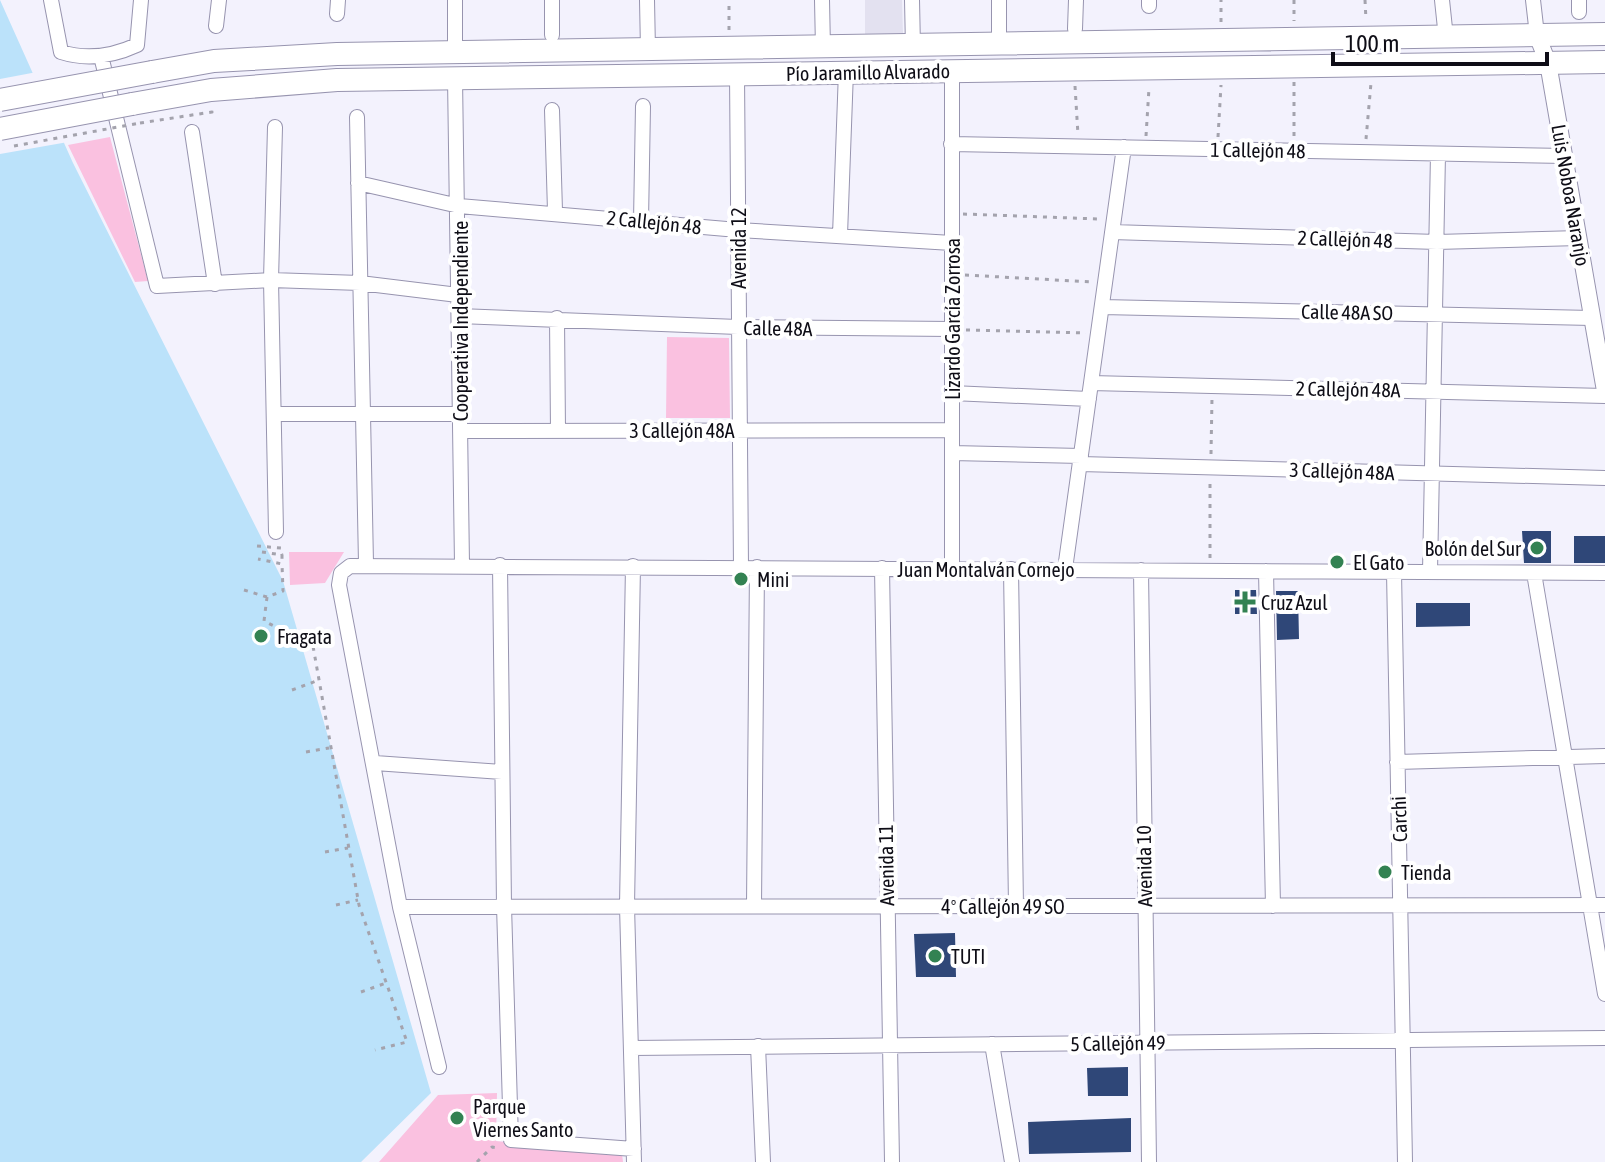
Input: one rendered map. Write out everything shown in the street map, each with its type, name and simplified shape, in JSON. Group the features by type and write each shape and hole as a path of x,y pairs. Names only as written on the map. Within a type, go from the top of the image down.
{"highway":[{"name":"Pío Jaramillo Alvarado","path":"0,100 214,61 455,51 729,50 1605,34"},
{"name":"Pío Jaramillo Alvarado","path":"0,129 136,114 211,90 337,80 1605,62"}],"street":[{"path":"51,0 61,52 77,57 101,56 137,45 141,0"},
{"path":"216,26 219,0"},
{"path":"455,0 455,51"},
{"path":"552,0 552,35"},
{"path":"647,0 648,50"},
{"path":"822,0 823,48"},
{"path":"912,0 913,47"},
{"path":"999,0 999,46"},
{"path":"1075,29 1076,0"},
{"path":"1442,0 1446,38"},
{"name":"Luis Noboa Naranjo","path":"1533,0 1537,35 1548,63 1605,393"},
{"path":"101,56 157,286 271,280 360,283 458,295"},
{"name":"Lizardo García Zorrosa","path":"952,70 952,568"},
{"path":"840,235 846,71"},
{"name":"Avenida 12","path":"737,74 737,430 741,567"},
{"name":"Cooperativa Independiente","path":"455,78 462,564"},
{"path":"641,221 643,106"},
{"path":"552,110 555,211"},
{"path":"357,117 366,563 350,566 341,573 339,585 400,907 439,1067"},
{"path":"275,127 271,280 276,532"},
{"path":"192,132 215,284"},
{"name":"1 Callejón 48","path":"951,144 1565,156"},
{"path":"1065,569 1124,147"},
{"path":"1430,572 1438,154"},
{"name":"2 Callejón 48","path":"358,183 459,206 555,211 738,230 952,243"},
{"name":"2 Callejón 48","path":"1113,226 1437,242 1579,238"},
{"name":"Calle 48A SO","path":"1102,307 1592,318"},
{"name":"Calle 48A","path":"459,316 738,327 952,329"},
{"path":"557,318 558,431"},
{"name":"2 Callejón 48A","path":"1091,383 1605,393"},
{"path":"952,393 1089,399"},
{"path":"276,414 460,414"},
{"name":"3 Callejón 48A","path":"460,431 952,430"},
{"name":"3 Callejón 48A","path":"952,453 1433,474 1605,478"},
{"name":"Juan Montalván Cornejo","path":"366,563 1605,573"},
{"path":"500,565 504,906 511,1140 634,1156 627,906 633,566"},
{"path":"754,906 757,567"},
{"name":"Avenida 11","path":"882,568 892,1162"},
{"path":"1011,569 1016,906"},
{"name":"Avenida 10","path":"1141,570 1149,1162"},
{"path":"1266,571 1273,906"},
{"name":"Carchi","path":"1394,572 1405,1162"},
{"path":"1534,573 1565,759 1598,905 1605,994"},
{"path":"1397,762 1605,756"},
{"path":"375,763 502,772"},
{"name":"4º Callejón 49 SO","path":"400,907 1598,905"},
{"name":"5 Callejón 49","path":"631,1048 1605,1038"},
{"path":"992,1044 1012,1162"},
{"path":"758,1046 763,1162"}],"path":[{"path":"729,0 729,50"},
{"path":"1294,66 1295,151"},
{"path":"1218,149 1221,67"},
{"path":"1365,152 1372,67"},
{"path":"1146,148 1150,68"},
{"path":"1074,69 1079,146"},
{"path":"0,149 136,114"},
{"path":"952,213 1113,226"},
{"path":"952,274 1105,282"},
{"path":"952,329 1098,333"},
{"path":"244,590 267,597 283,591 281,548 257,546"},
{"path":"262,552 282,555"},
{"path":"258,559 282,564"},
{"path":"267,597 264,621 313,646 358,900 407,1042 375,1050"},
{"path":"292,690 319,680"},
{"path":"306,752 329,748"},
{"path":"325,852 348,848"},
{"path":"336,905 358,900"},
{"path":"361,992 386,983"}],"shaded area":[{"path":"865,0 902,0 903,34 865,34"},
{"path":"110,137 148,281 135,282 68,145"},
{"path":"667,337 729,338 730,418 666,418"},
{"path":"289,552 344,552 325,583 290,585"},
{"name":"Parque Viernes Santo","path":"497,1093 496,1141 622,1154 623,1162 379,1162 438,1095"}],"water":[{"path":"0,0 73,163 283,581 431,1093 361,1162 0,1162"}],"pier":[{"path":"37,72 68,142 0,154 0,79"}],"building":[{"name":"Bolón del Sur","path":"1522,531 1551,531 1551,563 1524,563"},
{"path":"1574,536 1605,536 1605,563 1574,563"},
{"name":"Cruz Azul","path":"1235,590 1256,590 1257,614 1235,614"},
{"path":"1276,591 1298,591 1299,639 1277,640"},
{"path":"1416,603 1470,603 1470,626 1416,627"},
{"name":"TUTI","path":"955,933 956,977 916,977 914,934"},
{"path":"1128,1067 1128,1096 1088,1096 1087,1068"},
{"path":"1131,1118 1131,1152 1029,1154 1028,1122"}],"place":[{"name":"Bolón del Sur","path":"1537,548"},
{"name":"El Gato","path":"1337,562"},
{"name":"Mini","path":"741,579"},
{"name":"Cruz Azul","path":"1245,602"},
{"name":"Fragata","path":"261,636"},
{"name":"Tienda","path":"1385,872"},
{"name":"TUTI","path":"935,956"},
{"name":"Parque Viernes Santo","path":"457,1118"}]}
